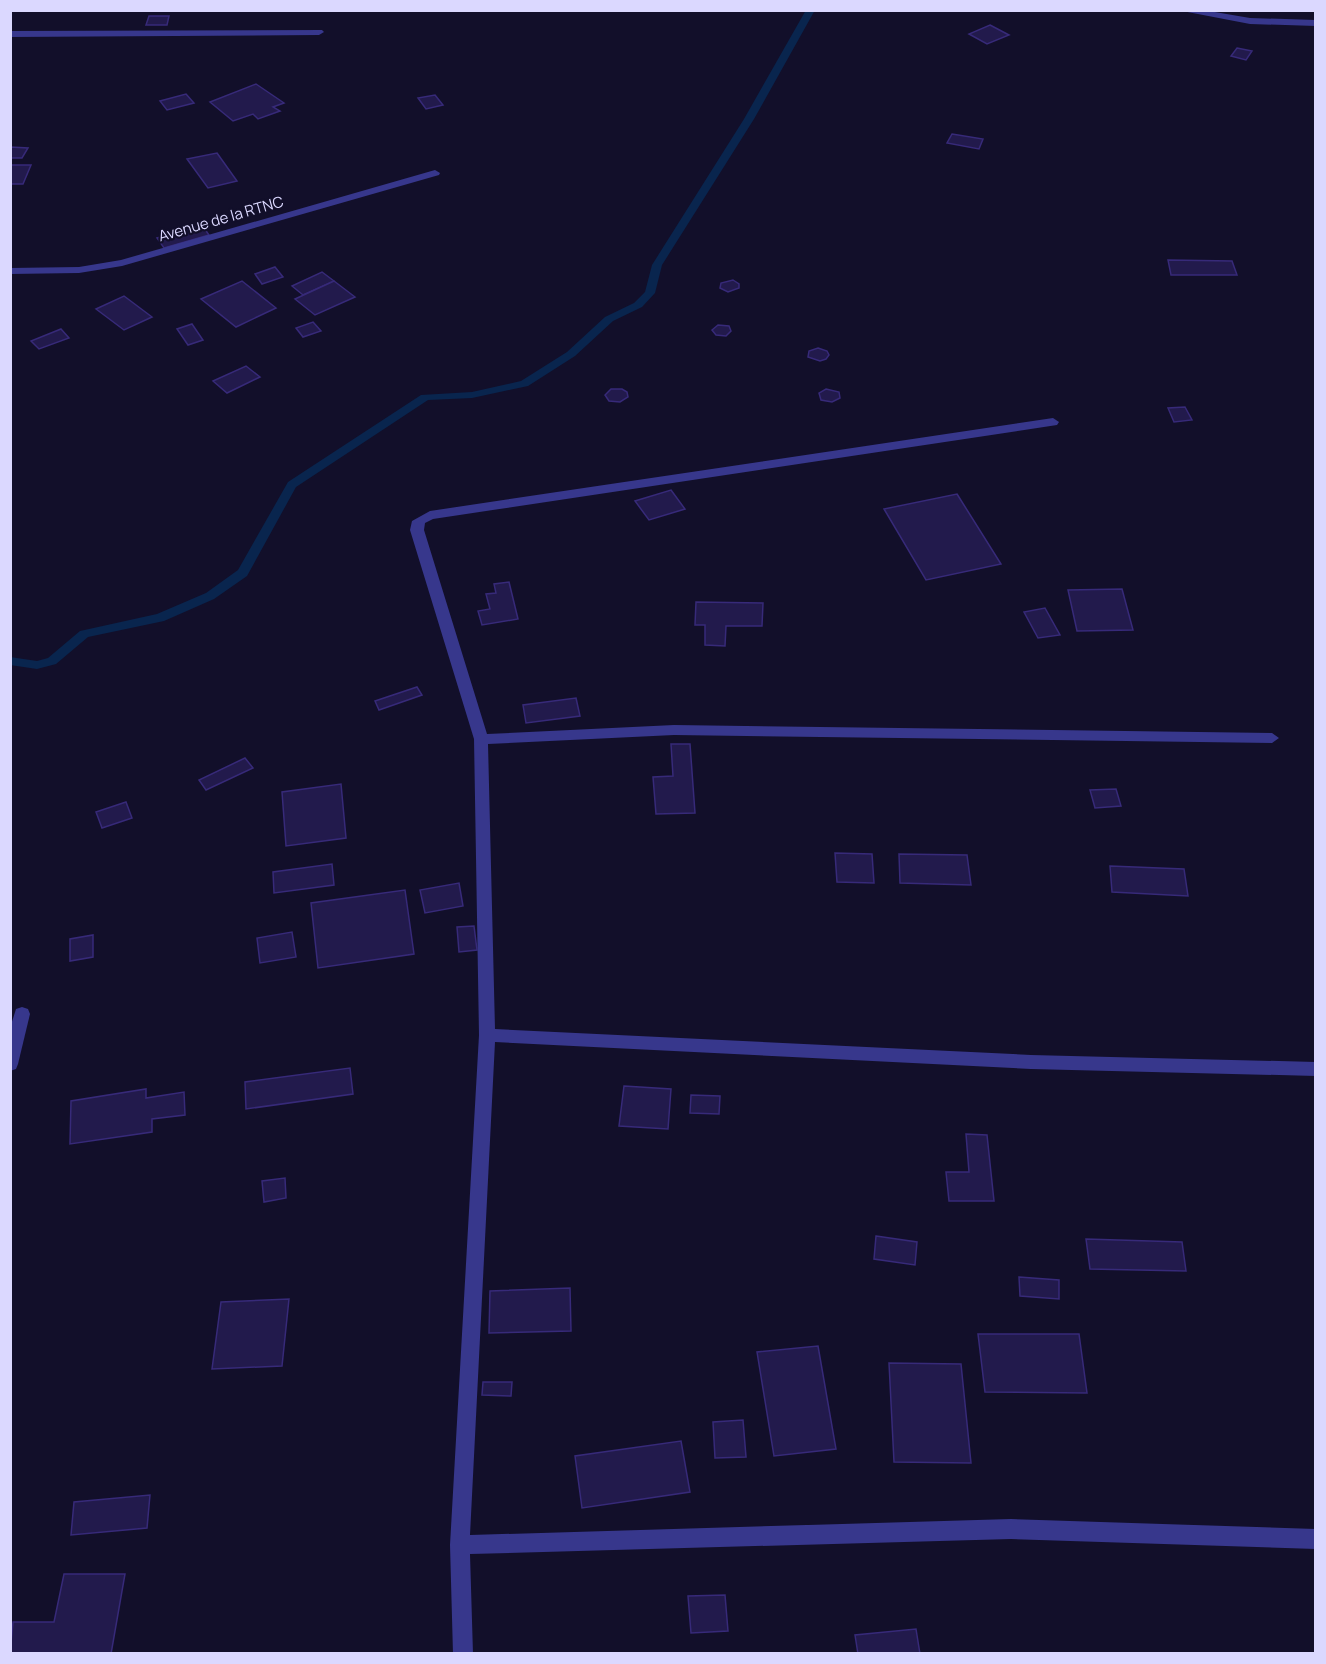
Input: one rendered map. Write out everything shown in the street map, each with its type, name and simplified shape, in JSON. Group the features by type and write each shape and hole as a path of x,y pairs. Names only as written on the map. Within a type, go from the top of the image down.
{"street":[{"path":"1182,10 1250,21 1316,23"},
{"path":"10,34 319,32"},
{"name":"Avenue de la RTNC","path":"10,271 79,270 122,263 435,173"},
{"path":"463,1653 460,1545 487,1035 481,739 417,530 419,521 430,515 1053,422"},
{"path":"481,739 674,730 1272,738"},
{"path":"10,1064 22,1014"},
{"path":"487,1035 1031,1062 1316,1069"},
{"path":"460,1545 1011,1529 1316,1539"}],"building":[{"path":"149,16 169,16 167,25 146,25"},
{"path":"990,25 1009,35 987,44 969,34"},
{"path":"1237,48 1252,51 1246,60 1231,56"},
{"path":"256,84 284,103 273,107 280,111 258,119 253,114 233,121 210,102"},
{"path":"186,94 194,103 167,110 160,101"},
{"path":"435,95 443,105 426,109 418,98"},
{"path":"952,134 983,139 979,149 947,143"},
{"path":"10,147 28,148 22,158 10,158"},
{"path":"217,153 237,181 208,188 187,159"},
{"path":"10,165 31,165 23,184 10,184"},
{"path":"202,225 209,235 164,248 157,238"},
{"path":"1168,260 1232,261 1237,275 1171,275"},
{"path":"275,267 283,277 262,284 255,274"},
{"path":"322,272 334,281 303,295 292,286"},
{"path":"733,280 739,284 739,288 728,292 720,288 721,283"},
{"path":"242,281 276,308 236,327 201,299"},
{"path":"334,281 355,297 315,315 295,299"},
{"path":"124,296 152,317 124,330 96,309"},
{"path":"313,322 321,331 303,337 296,328"},
{"path":"192,324 203,340 188,345 177,329"},
{"path":"718,325 729,326 731,331 726,336 716,335 712,330"},
{"path":"61,329 69,338 39,349 31,341"},
{"path":"818,348 827,351 829,355 826,359 820,361 808,357 809,351"},
{"path":"246,366 260,377 227,393 213,381"},
{"path":"611,389 622,389 627,392 628,397 620,402 609,401 605,395"},
{"path":"826,389 839,392 840,398 832,402 821,400 819,393"},
{"path":"1185,407 1192,420 1174,422 1168,408"},
{"path":"671,490 685,509 649,520 635,501"},
{"path":"957,494 1001,564 926,580 884,509"},
{"path":"509,582 518,619 482,625 478,611 490,609 486,594 496,593 494,584"},
{"path":"1122,589 1133,630 1077,631 1068,590"},
{"path":"696,602 763,603 762,626 726,626 725,646 705,645 705,625 695,625"},
{"path":"1045,608 1060,635 1038,638 1024,612"},
{"path":"417,687 422,695 379,710 375,701"},
{"path":"576,698 580,716 526,723 523,705"},
{"path":"671,744 690,744 695,813 656,814 653,777 673,776"},
{"path":"245,758 253,768 206,790 199,780"},
{"path":"341,784 346,838 286,846 282,792"},
{"path":"1116,789 1121,806 1095,808 1090,790"},
{"path":"126,802 132,818 102,828 96,812"},
{"path":"835,853 872,854 874,883 837,882"},
{"path":"899,854 967,855 971,885 900,883"},
{"path":"332,864 334,885 274,893 273,872"},
{"path":"1110,866 1184,869 1188,896 1112,892"},
{"path":"459,883 463,906 425,913 420,890"},
{"path":"405,890 414,954 318,968 311,903"},
{"path":"474,926 477,950 459,952 457,927"},
{"path":"292,932 296,957 260,963 257,938"},
{"path":"93,935 93,957 70,961 70,939"},
{"path":"350,1068 353,1094 246,1109 245,1082"},
{"path":"624,1086 671,1089 668,1129 619,1126"},
{"path":"146,1089 146,1098 184,1092 185,1115 152,1119 152,1132 70,1144 71,1101"},
{"path":"691,1095 720,1096 719,1114 690,1113"},
{"path":"966,1134 987,1135 994,1201 949,1201 946,1172 969,1172"},
{"path":"285,1178 286,1198 264,1202 262,1181"},
{"path":"876,1236 917,1242 915,1265 874,1259"},
{"path":"1086,1239 1182,1242 1186,1271 1090,1269"},
{"path":"1019,1277 1059,1280 1059,1299 1020,1296"},
{"path":"570,1288 571,1331 489,1333 490,1291"},
{"path":"289,1299 282,1366 212,1369 221,1302"},
{"path":"978,1334 1079,1334 1087,1393 985,1392"},
{"path":"818,1346 836,1449 774,1456 757,1352"},
{"path":"889,1363 961,1364 971,1463 894,1462"},
{"path":"483,1382 512,1382 511,1396 482,1395"},
{"path":"743,1420 746,1457 715,1458 713,1422"},
{"path":"681,1441 690,1492 582,1508 575,1456"},
{"path":"150,1495 147,1528 71,1535 74,1502"},
{"path":"64,1574 125,1574 111,1654 10,1654 13,1622 54,1622"},
{"path":"725,1595 728,1631 691,1633 688,1596"},
{"path":"916,1629 920,1654 858,1654 855,1635"}],"waterway":[{"path":"10,661 37,665 52,661 84,634 160,618 210,596 243,573 292,485 425,397 472,395 524,384 571,354 609,319 638,305 650,293 657,265 749,119 811,10"}]}
